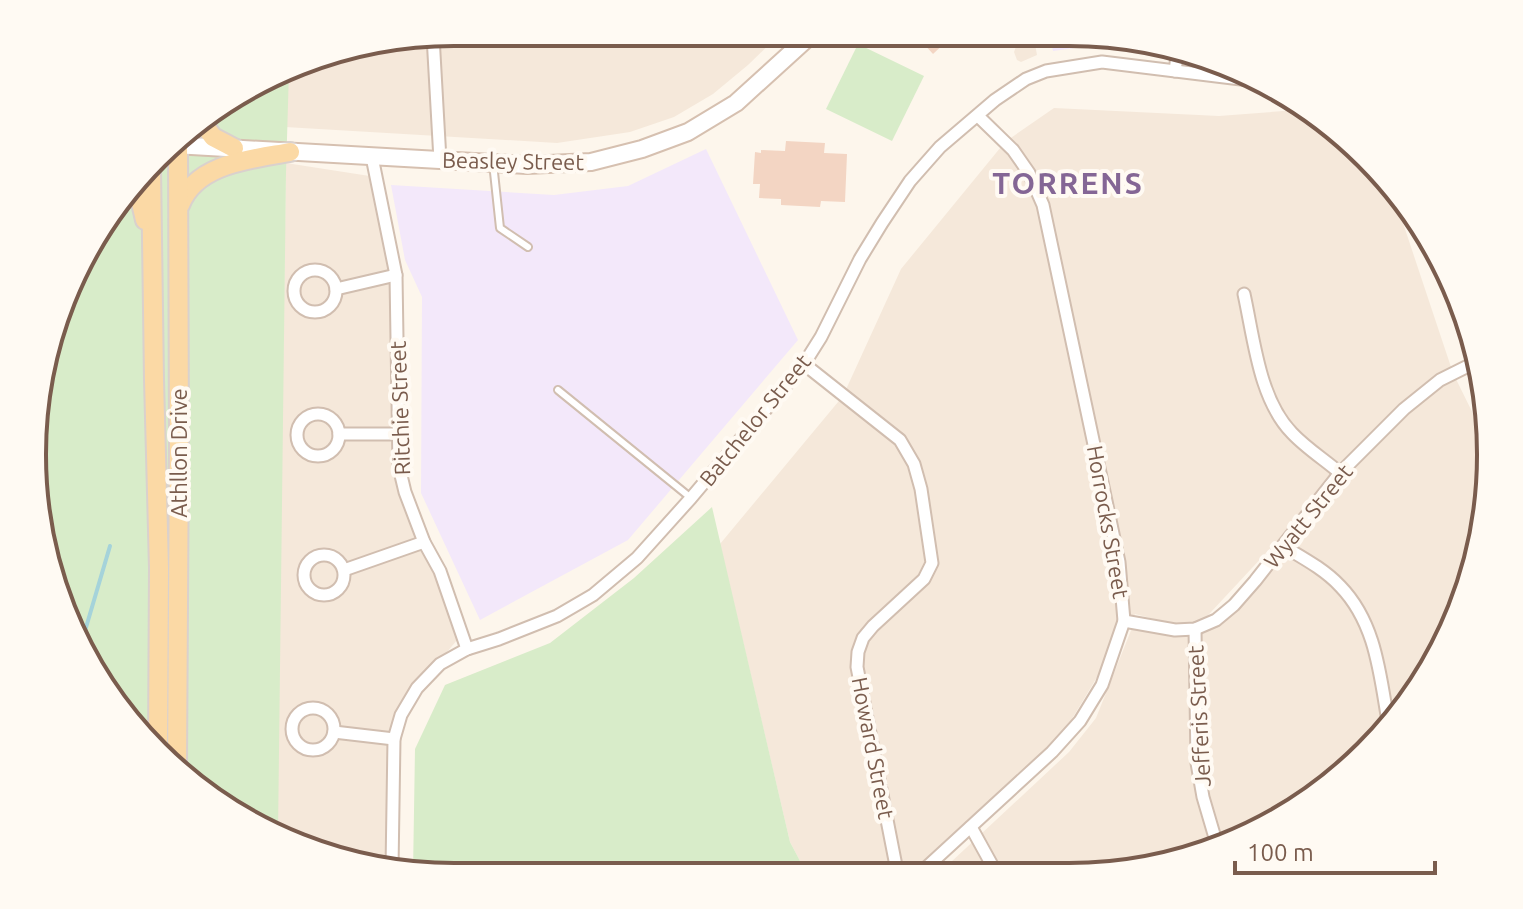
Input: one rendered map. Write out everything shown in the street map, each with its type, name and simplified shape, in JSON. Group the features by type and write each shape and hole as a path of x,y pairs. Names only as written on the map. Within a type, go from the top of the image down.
{"main road":[{"name":"Beasley Street","path":"189,144 527,165 591,162 642,149 688,132 736,103 799,46"},
{"path":"207,129 213,137 234,148"},
{"path":"178,209 184,194 202,177 219,168 290,152"},
{"name":"Athllon Drive","path":"176,156 177,754"},
{"name":"Athllon Drive","path":"151,181 159,568 158,735"},
{"path":"138,196 152,254"}],"street":[{"path":"434,47 440,160"},
{"path":"1175,71 1176,61"},
{"name":"Batchelor Street","path":"392,858 394,739 401,715 417,688 440,664 467,649 557,616 593,595 637,558 804,364 860,259 910,181 940,147 995,100 1026,79 1046,71 1102,62 1217,74"},
{"name":"Horrocks Street","path":"931,863 1052,752 1080,721 1102,685 1124,621 1119,562 1043,205 1029,173 1013,150 978,116"},
{"name":"Ritchie Street","path":"372,157 396,275 399,467 405,492 424,542 440,571 467,649"},
{"path":"336,289 396,275"},
{"path":"1244,294 1264,384 1275,411 1292,433 1340,473"},
{"name":"Howard Street","path":"804,364 900,440 914,464 921,489 932,563 924,579 863,638 858,652 857,667 895,863"},
{"name":"Wyatt Street","path":"1195,629 1216,620 1234,605 1340,473 1404,409 1440,380 1467,366"},
{"path":"339,434 397,434"},
{"path":"344,570 424,542"},
{"path":"1283,546 1314,564 1339,584 1355,604 1368,626 1386,712"},
{"path":"1124,621 1175,630 1195,629"},
{"name":"Jefferis Street","path":"1195,629 1197,763 1214,836"},
{"path":"334,732 394,739"},
{"path":"971,827 991,863"}],"lane":[{"path":"493,163 500,228 528,247"},
{"path":"558,390 691,498"}],"shaded area":[{"path":"454,46 768,46 713,94 674,117 630,132 557,143 285,127 287,82 349,60 401,49"},
{"path":"1016,46 1035,46 1037,55 1021,62 1014,52"},
{"path":"1052,46 1085,47 1053,51"},
{"path":"1054,108 1219,116 1288,111 1338,147 1376,185 1401,218 1453,373 1475,418 1476,481 1474,508 1463,560 1435,635 1393,703 1338,762 1295,794 1249,821 1174,849 1122,860 1095,862 950,863 1069,752 1096,718 1134,623 1188,628 1135,614 1052,752 920,863 801,863 790,842 720,544 843,396 901,269 1005,142","holes":["1331,483 1234,605 1198,626"]},
{"path":"706,149 798,340 628,540 480,620 421,493 422,297 405,260 391,185 554,195 628,186"},
{"path":"286,163 376,177 396,275 399,467 462,634 417,688 394,739 392,858 323,841 276,822"}],"green space":[{"path":"857,46 924,76 892,141 826,109"},
{"path":"289,81 278,823 228,794 185,762 147,724 101,659 77,611 60,560 49,508 46,454 54,375 77,298 101,250 147,185 206,130 250,101"},
{"path":"712,507 790,842 801,863 413,861 415,749 445,685 550,643 634,578"}],"building":[{"path":"926,46 942,46 933,54"},
{"path":"786,141 825,143 824,153 847,154 845,202 821,201 820,207 781,205 781,199 759,198 760,184 753,184 755,152 785,151"}],"waterway":[{"path":"85,629 110,546"}],"district":[{"name":"TORRENS","path":"1068,184"}]}
